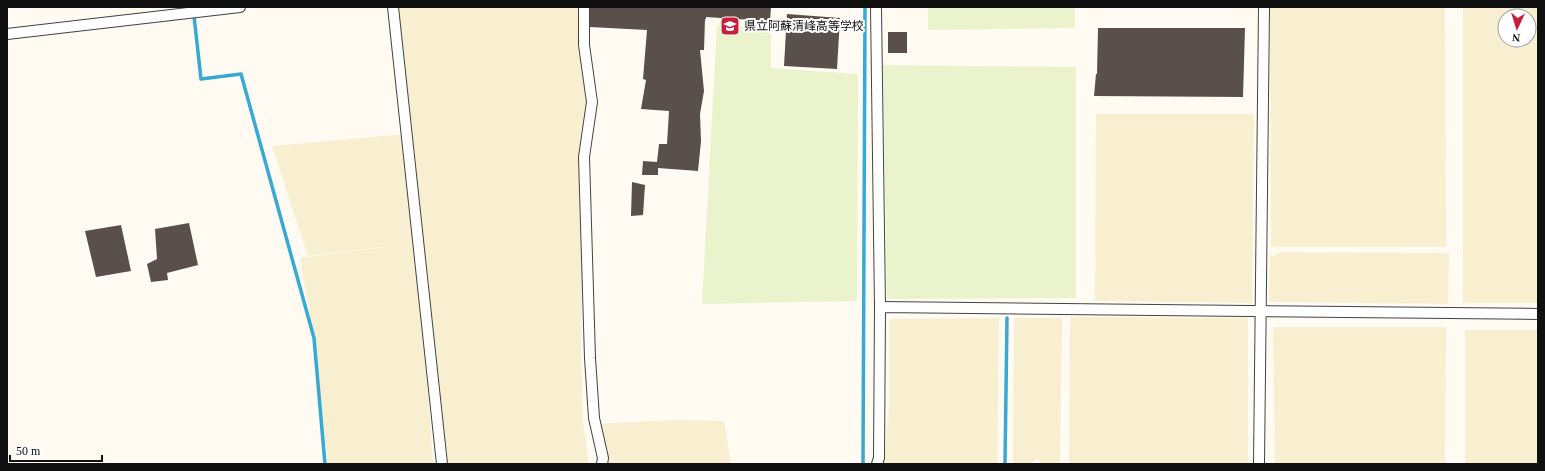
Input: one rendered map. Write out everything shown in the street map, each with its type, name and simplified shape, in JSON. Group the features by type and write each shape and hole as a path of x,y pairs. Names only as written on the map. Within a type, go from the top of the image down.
{"street":[{"path":"7,34 240,7"},
{"path":"393,7 442,464"},
{"path":"584,7 584,45 592,102 584,158 590,358 594,418 602,464"},
{"path":"876,7 880,307 879,458 877,464"},
{"path":"1259,464 1264,7"},
{"path":"880,307 1538,314"}],"shaded area":[{"path":"393,7 584,7 592,102 586,144 581,349 583,423 589,464 441,464 418,252 433,464 328,464 314,338 300,258 418,243 308,256 272,146 406,134"},
{"path":"1270,7 1445,7 1446,247 1271,247"},
{"path":"1463,7 1538,7 1538,303 1463,303"},
{"path":"1096,114 1254,114 1252,303 1095,301"},
{"path":"1280,252 1449,253 1448,304 1269,302 1270,255 1274,256"},
{"path":"1070,317 1248,318 1248,464 1069,464"},
{"path":"999,318 997,464 884,464 889,410 889,319"},
{"path":"1014,318 1062,318 1060,464 1041,464 1038,458 1030,464 1013,464"},
{"path":"1273,327 1446,327 1445,464 1275,464"},
{"path":"1465,330 1538,330 1538,464 1465,464"},
{"path":"676,420 724,421 731,464 605,464 595,424"}],"green space":[{"path":"928,7 1075,7 1075,28 928,30"},
{"path":"717,25 771,29 771,68 858,74 857,301 702,304"},
{"path":"883,65 1076,67 1076,298 887,299"}],"building":[{"path":"590,7 771,7 770,21 706,17 705,19 704,50 700,50 704,91 700,114 701,141 698,171 658,168 658,175 642,175 643,161 657,162 659,144 667,144 669,111 641,109 646,80 643,79 647,30 590,27"},
{"path":"787,14 840,18 837,69 784,66"},
{"path":"1098,28 1245,28 1243,97 1094,96 1097,74"},
{"path":"888,32 907,32 907,53 888,53"},
{"path":"632,182 645,185 643,215 631,216"},
{"path":"189,223 198,265 167,273 168,280 151,282 147,264 157,259 155,229"},
{"path":"121,225 131,271 96,277 85,231"}],"waterway":[{"path":"193,7 201,79 241,74 314,338 325,464"},
{"path":"863,464 865,7"},
{"path":"1005,464 1007,318"}],"place":[{"name":"県立阿蘇清峰高等学校","path":"730,26"}]}
